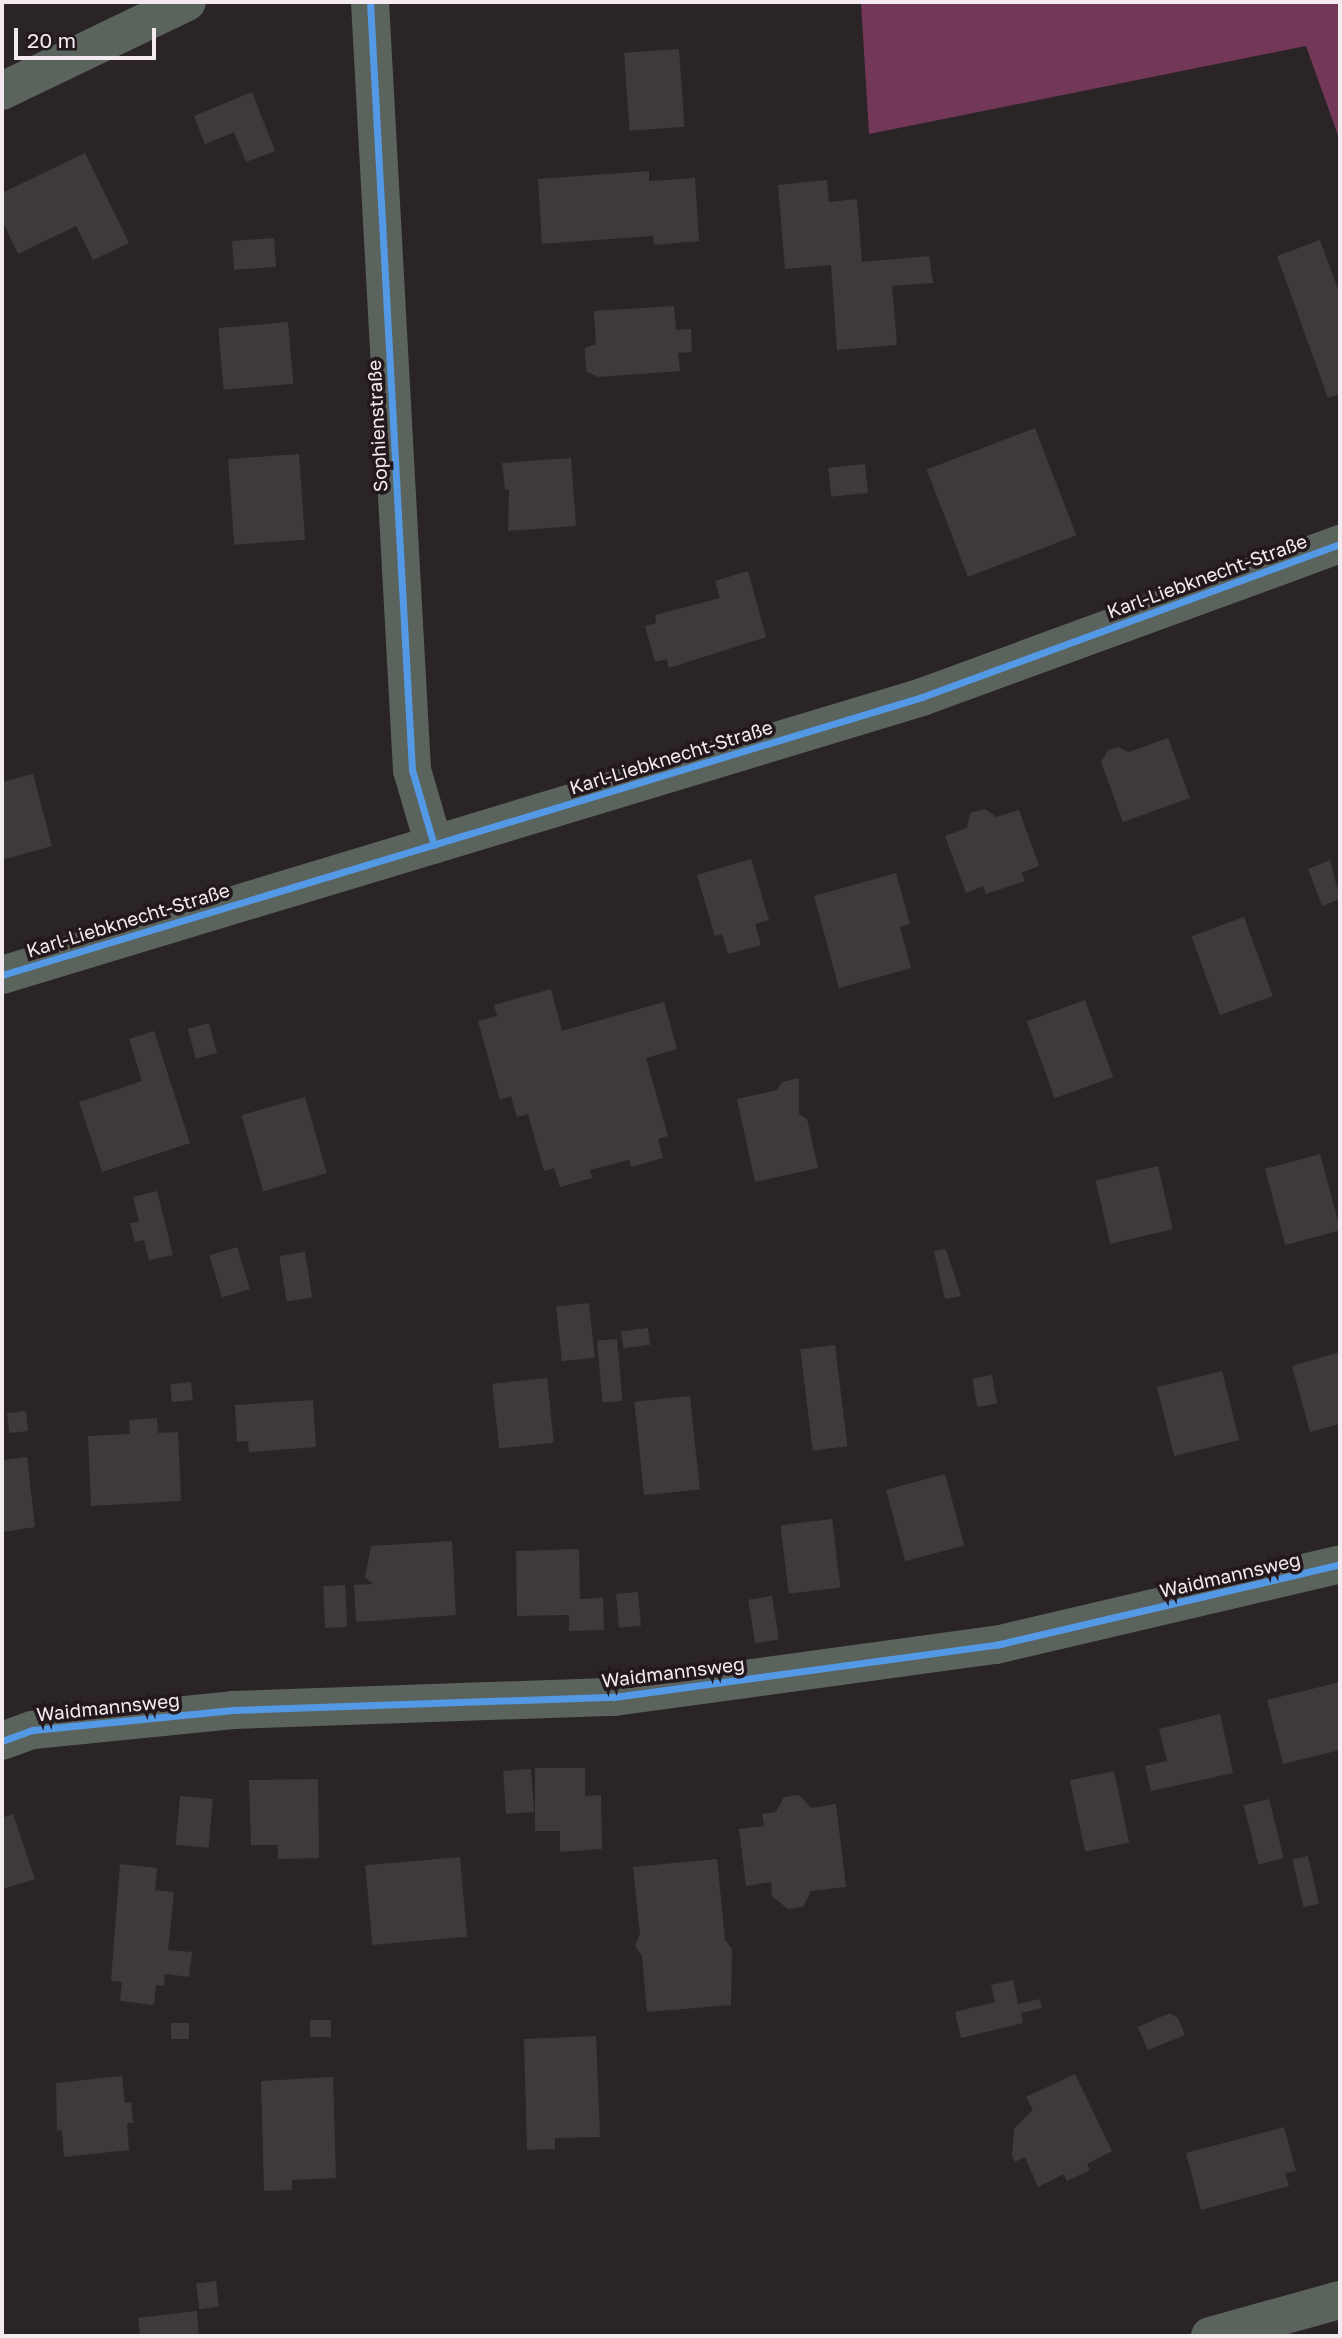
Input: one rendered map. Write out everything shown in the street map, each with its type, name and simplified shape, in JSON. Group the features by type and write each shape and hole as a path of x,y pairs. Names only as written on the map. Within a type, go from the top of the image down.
{"street":[{"path":"2,91 187,2"},
{"name":"Sophienstraße","path":"370,2 412,770 434,845"},
{"name":"Karl-Liebknecht-Straße","path":"2,975 922,697 1340,544"},
{"name":"Waidmannsweg","path":"2,1741 33,1730 233,1710 627,1695 996,1645 1340,1564"},
{"path":"1210,2336 1340,2300"}],"shaded area":[{"path":"861,2 1340,2 1340,141 1306,46 869,134"}],"building":[{"path":"679,49 684,127 630,131 624,53"},
{"path":"252,92 275,151 246,162 234,132 205,144 194,116"},
{"path":"85,153 129,243 93,260 76,226 18,254 2,220 2,193"},
{"path":"649,171 649,181 695,178 699,241 654,245 653,236 542,244 538,179"},
{"path":"827,180 829,202 857,199 862,262 929,256 933,283 892,286 897,345 837,350 831,265 785,269 778,185"},
{"path":"274,238 276,267 234,270 232,241"},
{"path":"1320,240 1340,295 1340,394 1328,398 1277,256"},
{"path":"674,306 676,330 691,329 692,352 678,353 680,371 598,377 586,371 585,348 596,344 594,311"},
{"path":"288,322 293,384 224,390 218,328"},
{"path":"1035,428 1076,535 968,577 927,470"},
{"path":"299,454 305,540 234,545 228,459"},
{"path":"571,458 576,526 508,531 509,489 505,490 502,463"},
{"path":"865,464 868,493 831,497 828,468"},
{"path":"748,571 766,637 669,668 667,659 655,662 645,626 656,623 655,615 720,598 715,581"},
{"path":"1168,738 1190,798 1123,822 1101,762 1108,750 1118,747 1129,752"},
{"path":"33,774 52,846 2,860 2,782"},
{"path":"985,809 996,817 1019,810 1039,866 1021,873 1025,881 986,894 983,886 966,893 945,836 967,828 970,813"},
{"path":"751,859 769,920 755,924 761,945 728,954 722,934 715,936 697,875"},
{"path":"1330,860 1340,899 1322,906 1308,869"},
{"path":"896,873 910,924 900,927 911,968 839,988 814,896"},
{"path":"1244,917 1273,996 1220,1015 1191,936"},
{"path":"551,989 562,1031 664,1002 677,1049 646,1058 668,1136 658,1139 663,1158 631,1167 629,1160 590,1170 592,1178 560,1187 554,1168 544,1171 528,1114 517,1117 511,1096 500,1100 478,1021 497,1016 494,1005"},
{"path":"1085,1000 1113,1077 1055,1098 1027,1021"},
{"path":"209,1023 217,1053 196,1059 188,1029"},
{"path":"154,1031 190,1143 102,1172 79,1102 142,1081 129,1039"},
{"path":"799,1078 799,1114 807,1119 818,1168 755,1182 737,1099 777,1090 782,1082"},
{"path":"305,1097 327,1173 263,1191 242,1115"},
{"path":"1320,1154 1340,1230 1285,1245 1265,1169"},
{"path":"1158,1166 1173,1229 1110,1244 1096,1180"},
{"path":"157,1191 173,1255 149,1260 144,1240 135,1242 130,1223 139,1222 133,1197"},
{"path":"237,1247 250,1289 222,1298 209,1255"},
{"path":"946,1249 961,1296 945,1299 934,1251"},
{"path":"305,1252 312,1297 287,1302 279,1256"},
{"path":"589,1303 595,1358 562,1361 556,1306"},
{"path":"648,1328 650,1345 623,1348 621,1331"},
{"path":"617,1339 622,1401 602,1403 597,1341"},
{"path":"835,1345 847,1446 813,1451 800,1349"},
{"path":"1340,1352 1340,1424 1310,1432 1292,1366"},
{"path":"1222,1371 1239,1440 1174,1456 1157,1387"},
{"path":"992,1375 997,1404 977,1407 972,1378"},
{"path":"547,1378 554,1443 499,1448 492,1384"},
{"path":"191,1382 193,1400 172,1402 170,1384"},
{"path":"690,1396 700,1489 644,1495 634,1402"},
{"path":"313,1400 316,1447 249,1452 248,1441 237,1442 235,1405"},
{"path":"26,1411 28,1431 9,1433 7,1413"},
{"path":"157,1418 158,1433 178,1432 181,1501 91,1506 88,1436 130,1434 129,1420"},
{"path":"27,1457 35,1527 2,1532 2,1460"},
{"path":"945,1474 964,1545 905,1561 886,1490"},
{"path":"832,1519 840,1587 789,1594 780,1525"},
{"path":"452,1541 456,1615 356,1622 354,1585 373,1584 365,1577 371,1546"},
{"path":"579,1549 580,1599 603,1598 604,1630 569,1631 569,1615 517,1616 516,1551"},
{"path":"345,1585 347,1627 325,1628 323,1586"},
{"path":"638,1592 641,1626 619,1628 616,1594"},
{"path":"772,1596 779,1639 755,1643 748,1600"},
{"path":"1340,1682 1340,1750 1283,1764 1267,1700"},
{"path":"1220,1714 1233,1773 1151,1791 1145,1766 1167,1761 1159,1729"},
{"path":"535,1768 585,1768 585,1796 601,1795 602,1849 560,1852 560,1831 535,1831"},
{"path":"531,1769 534,1812 506,1814 503,1771"},
{"path":"1114,1771 1129,1842 1085,1852 1070,1780"},
{"path":"318,1779 319,1858 278,1859 278,1845 251,1845 249,1780"},
{"path":"799,1795 811,1808 836,1804 846,1887 811,1891 803,1907 788,1909 772,1896 771,1882 746,1886 739,1829 764,1826 762,1814 776,1812 784,1797"},
{"path":"180,1796 213,1799 209,1848 176,1845"},
{"path":"1269,1799 1284,1858 1259,1864 1244,1805"},
{"path":"13,1814 35,1879 2,1889 2,1818"},
{"path":"1308,1856 1319,1904 1303,1907 1292,1860"},
{"path":"460,1857 467,1937 372,1945 365,1865"},
{"path":"717,1859 725,1940 732,1949 731,2005 647,2012 642,1956 635,1946 640,1934 633,1867"},
{"path":"120,1864 157,1868 155,1890 174,1892 168,1950 192,1952 189,1977 165,1974 164,1986 156,1985 154,2005 120,2001 122,1982 111,1981"},
{"path":"1013,1980 1018,2004 1039,1999 1042,2008 1021,2013 1023,2023 961,2038 955,2012 995,2002 991,1985"},
{"path":"1170,2013 1178,2018 1185,2035 1148,2050 1138,2027"},
{"path":"310,2020 331,2020 331,2037 310,2037"},
{"path":"171,2023 189,2023 189,2039 171,2039"},
{"path":"596,2036 600,2137 555,2138 555,2149 527,2150 524,2039"},
{"path":"1075,2074 1112,2151 1087,2164 1090,2170 1067,2181 1064,2174 1038,2187 1025,2157 1015,2162 1012,2156 1014,2129 1033,2110 1026,2097"},
{"path":"122,2076 125,2103 131,2102 133,2123 127,2123 129,2150 64,2157 62,2130 57,2131 56,2083"},
{"path":"333,2077 336,2178 292,2180 292,2190 264,2191 261,2081"},
{"path":"1284,2127 1296,2171 1285,2173 1289,2186 1201,2210 1186,2153"},
{"path":"216,2281 219,2307 199,2309 196,2283"},
{"path":"197,2311 199,2336 140,2336 138,2318"}],"cycle path":[{"path":"370,2 412,770 434,845"},
{"path":"2,975 922,697 1340,544"},
{"path":"2,1741 33,1730 233,1710 614,1697 996,1645 1340,1564"}]}
